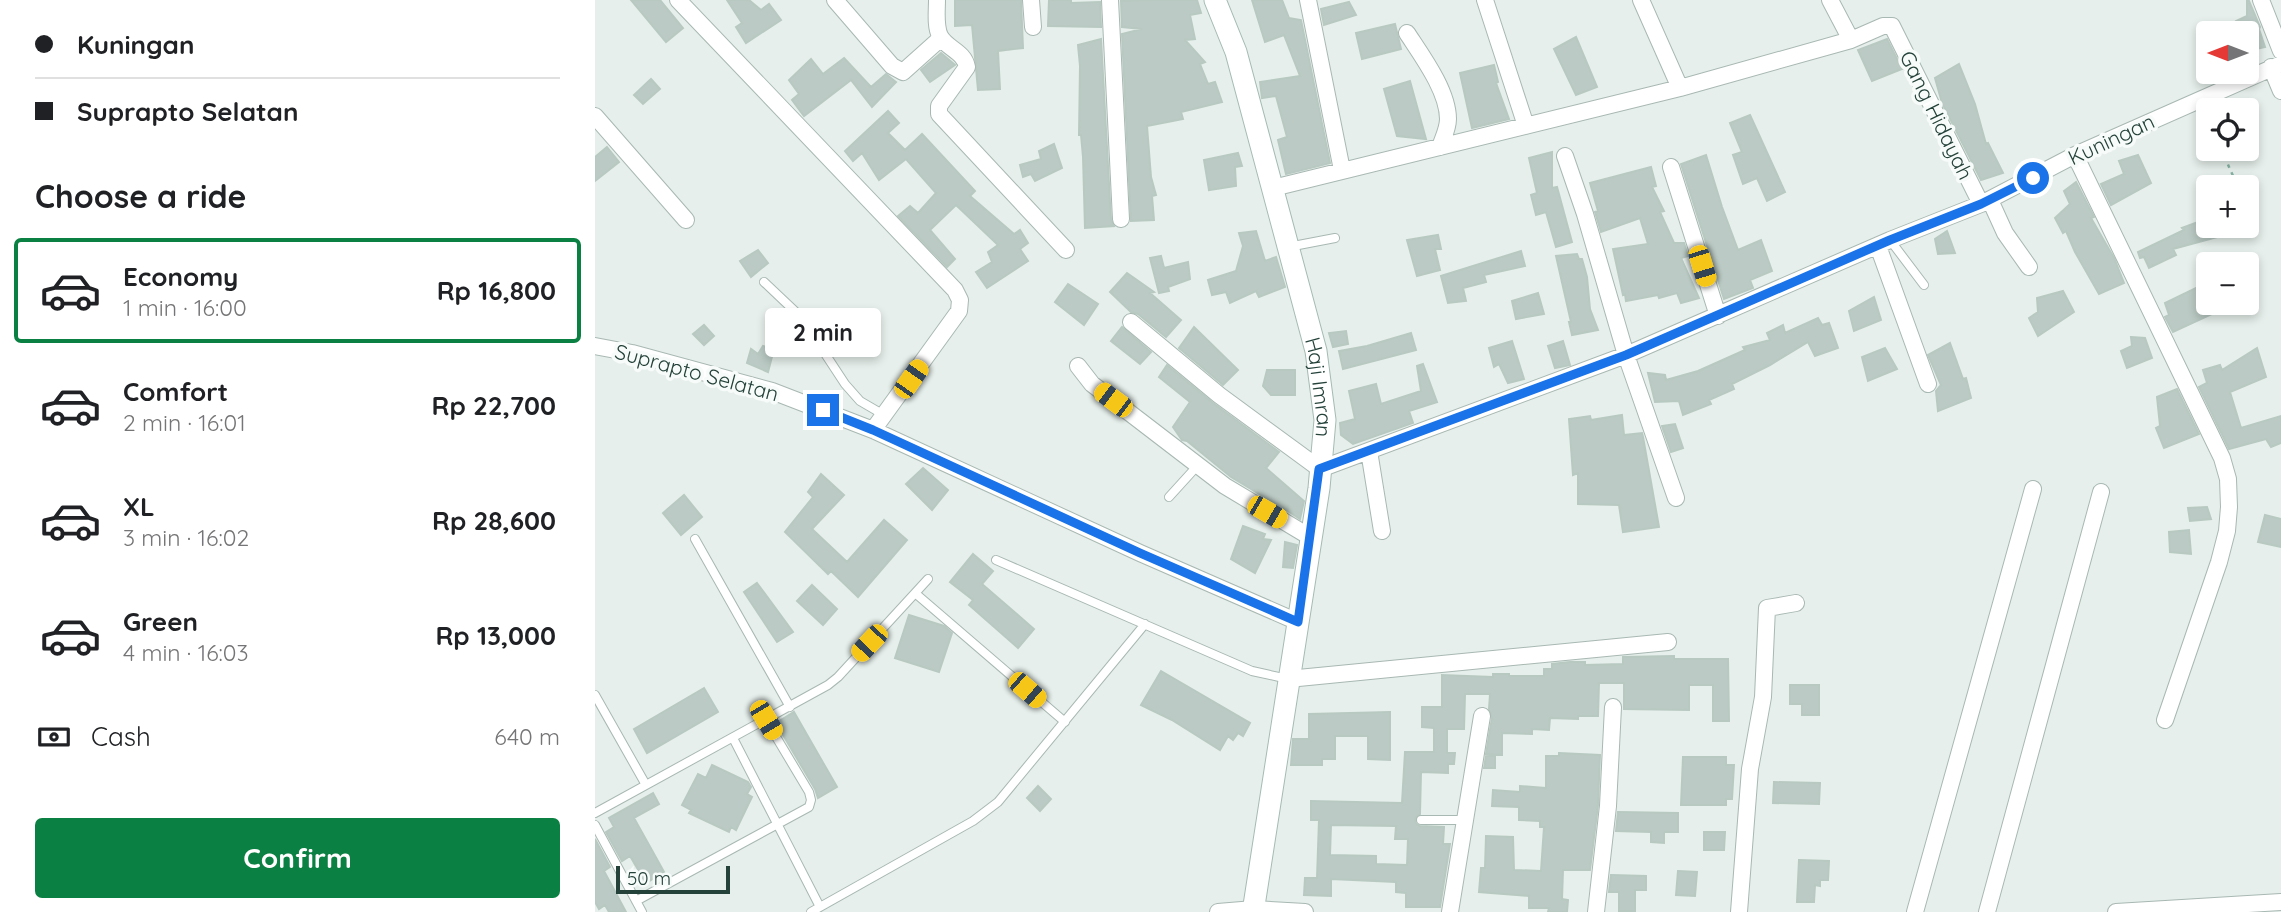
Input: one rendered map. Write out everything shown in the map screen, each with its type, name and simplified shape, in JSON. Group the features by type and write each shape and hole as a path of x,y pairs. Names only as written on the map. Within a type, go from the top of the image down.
{"street":[{"path":"678,0 955,290 960,300 959,312 873,430"},
{"path":"835,0 892,66 903,72 941,38"},
{"path":"937,0 941,38 963,56 967,67 939,107 941,119 1066,250"},
{"path":"1031,0 1033,27"},
{"path":"1110,0 1121,219"},
{"name":"Haji Imran","path":"1215,0 1236,52 1316,351 1325,420 1298,622 1253,911"},
{"path":"1308,0 1342,170"},
{"path":"1485,0 1526,126"},
{"path":"1641,0 1680,88"},
{"path":"1273,188 1680,88 1851,40 1830,0"},
{"path":"2261,0 2281,51"},
{"name":"Gang Hidayah","path":"1851,40 1882,26 1892,26 1986,202 2029,267"},
{"path":"1407,33 1428,65 1445,102 1448,121 1440,146"},
{"path":"2276,66 2281,91"},
{"name":"Kuningan","path":"1319,469 1626,355 1884,243 1986,202 2075,155 2276,66"},
{"path":"595,116 687,220"},
{"path":"2075,155 2222,458 2228,479 2227,531 2219,562 2165,720"},
{"path":"1565,156 1585,214 1626,355 1676,498"},
{"path":"1671,167 1717,316"},
{"path":"1884,243 1928,384"},
{"path":"1131,322 1219,395 1319,469"},
{"name":"Suprapto Selatan","path":"595,346 632,353 772,391 873,430 1128,548 1298,622"},
{"path":"1078,366 1092,384 1234,491 1310,537"},
{"path":"1369,451 1382,531"},
{"path":"1915,912 2033,489"},
{"path":"1987,912 2101,492"},
{"path":"1739,912 1749,769 1763,697 1766,610 1772,605 1796,603"},
{"path":"1288,679 1668,642"},
{"path":"1596,912 1608,806 1613,708"},
{"path":"1450,912 1482,716"},
{"path":"2116,912 2281,902"},
{"path":"1218,912 1305,912"}],"lane":[{"path":"1288,247 1335,239"},
{"path":"1884,243 1924,285"},
{"path":"764,282 801,317 845,384 860,401 884,415"},
{"path":"1169,497 1199,464"},
{"path":"695,539 790,707"},
{"path":"996,560 1252,671 1288,679"},
{"path":"595,813 790,707 838,677 927,579"},
{"path":"915,593 1065,722"},
{"path":"810,912 986,812 998,802 1145,624"},
{"path":"595,695 646,785"},
{"path":"636,901 809,807 809,792 766,720"},
{"path":"733,738 820,907"},
{"path":"1421,820 1465,820"},
{"path":"595,825 642,912"}],"building":[{"path":"631,0 660,0 683,28 666,42"},
{"path":"727,0 749,0 761,10 769,4 781,20 746,43 736,27 742,23"},
{"path":"955,0 1021,0 1023,48 998,51 1000,89 978,90 972,25 955,26"},
{"path":"1049,0 1071,0 1071,3 1100,2 1101,27 1048,26"},
{"path":"1197,0 1201,13 1190,15 1195,39 1185,40 1205,62 1200,64 1208,84 1215,82 1222,102 1181,112 1183,119 1147,126 1151,177 1156,195 1152,196 1154,220 1131,221 1122,34 1142,29 1122,27 1121,1"},
{"path":"1252,0 1282,0 1289,18 1301,20 1330,163 1286,174 1278,140 1287,137 1276,96 1262,98 1260,82 1300,76 1284,35 1265,42"},
{"path":"2249,1 2257,21 2236,21 2247,16"},
{"path":"1349,2 1356,15 1324,25 1321,9"},
{"path":"1395,24 1401,49 1362,59 1356,33"},
{"path":"2259,29 2265,47 2259,48"},
{"path":"1576,37 1597,87 1576,95 1554,49"},
{"path":"1101,39 1111,220 1114,226 1085,228 1083,157 1079,135 1078,45"},
{"path":"1887,39 1902,69 1872,81 1858,50"},
{"path":"941,53 955,65 930,82 921,70"},
{"path":"844,58 871,87 886,74 896,82 872,107 851,80 804,116 792,100 799,94 789,80 811,59 823,74"},
{"path":"1959,64 1975,104 1986,144 1988,143 2003,173 1981,180 1942,103 1935,78"},
{"path":"1494,65 1496,83 1509,119 1472,128 1460,73"},
{"path":"651,79 660,89 643,104 634,95"},
{"path":"1410,81 1426,139 1397,136 1384,89"},
{"path":"888,111 899,123 888,133 905,150 922,134 975,191 970,196 1014,234 1020,230 1028,243 1020,249 1028,261 987,288 976,272 992,262 988,252 998,245 956,205 930,230 955,259 947,267 898,216 910,206 918,213 936,193 906,159 879,180 862,153 853,161 845,151"},
{"path":"1750,115 1785,192 1767,201 1757,178 1743,184 1733,155 1742,152 1730,123"},
{"path":"1054,144 1062,168 1035,181 1031,174 1023,177 1020,165 1041,159 1039,151"},
{"path":"607,147 619,162 595,181 595,157"},
{"path":"1552,152 1552,188 1557,187 1572,242 1556,247 1546,212 1536,215 1531,195 1537,193 1529,158"},
{"path":"1238,153 1242,166 1235,167 1236,186 1209,190 1204,160"},
{"path":"1706,155 1738,250 1761,240 1772,271 1750,280 1753,288 1724,299 1681,164"},
{"path":"2138,155 2151,183 2111,205 2101,184 2124,174 2119,161"},
{"path":"1651,167 1656,186 1652,187 1664,211 1660,212 1674,243 1684,243 1688,256 1681,258 1699,298 1681,303 1677,293 1659,298 1658,295 1626,301 1625,294 1623,295 1613,249 1648,244 1640,218 1601,232 1590,183"},
{"path":"2076,182 2124,283 2099,294 2066,231 2063,233 2055,218 2070,204 2064,191"},
{"path":"2196,223 2196,238 2213,238 2173,249 2176,255 2149,268 2144,257 2140,258 2138,252 2184,230 2182,228"},
{"path":"1256,231 1265,261 1276,257 1285,287 1259,297 1256,291 1230,303 1226,292 1212,295 1208,280 1236,271 1243,246 1239,233"},
{"path":"1947,231 1955,253 1938,254 1935,239"},
{"path":"1438,235 1441,249 1435,249 1440,270 1417,276 1407,240"},
{"path":"758,250 768,263 751,277 740,261"},
{"path":"1521,251 1525,266 1484,275 1486,282 1463,288 1466,301 1448,303 1441,276"},
{"path":"1577,254 1579,259 1582,259 1587,277 1590,309 1598,330 1572,335 1556,256"},
{"path":"1161,256 1164,268 1188,262 1190,279 1168,287 1169,291 1159,293 1150,258"},
{"path":"1127,273 1154,292 1150,293 1181,320 1166,337 1138,314 1131,312 1110,292"},
{"path":"1068,284 1098,304 1084,325 1055,302"},
{"path":"2196,288 2196,315 2210,315 2173,332 2165,317 2169,315 2165,303"},
{"path":"2063,291 2074,312 2038,336 2029,318 2038,312 2037,298"},
{"path":"1538,293 1544,314 1516,319 1512,301"},
{"path":"1874,297 1881,320 1854,331 1849,311"},
{"path":"1818,318 1822,325 1829,323 1838,348 1815,356 1808,342 1732,384 1734,389 1709,400 1711,404 1683,415 1679,401 1655,402 1648,373 1665,375 1666,380 1698,371 1745,350 1743,347 1770,340 1767,333 1783,325 1785,333"},
{"path":"704,325 714,336 704,345 693,334"},
{"path":"1122,327 1151,352 1140,364 1111,341"},
{"path":"1194,327 1238,370 1223,385 1179,348"},
{"path":"1346,331 1348,344 1333,347 1329,333"},
{"path":"1411,333 1416,350 1343,369 1339,351"},
{"path":"2131,337 2145,338 2152,358 2127,368 2121,351 2132,346"},
{"path":"1512,341 1524,379 1508,383 1499,364 1494,367 1489,348"},
{"path":"1563,341 1570,365 1555,368 1548,346"},
{"path":"1950,343 1963,379 1966,378 1971,398 1938,411 1936,391 1941,385 1928,355"},
{"path":"763,346 774,349 768,372 747,363 751,349 758,354"},
{"path":"1885,348 1897,369 1868,381 1862,357"},
{"path":"2257,348 2266,377 2230,392 2241,428 2281,416 2281,443 2271,447 2266,439 2229,449 2199,387 2207,383 2203,370 2220,365 2222,370"},
{"path":"1423,364 1437,402 1409,411 1413,423 1353,444 1341,435 1340,423 1355,419 1349,391 1376,384 1381,404 1421,391 1417,366"},
{"path":"1167,365 1279,452 1266,468 1304,501 1300,519 1288,511 1288,505 1286,510 1231,477 1187,441 1182,440 1173,427 1190,402 1159,377"},
{"path":"1267,370 1295,370 1295,395 1271,395 1263,386"},
{"path":"2177,389 2199,434 2164,448 2156,428 2160,426 2157,397"},
{"path":"1622,415 1624,435 1642,433 1659,527 1623,532 1619,505 1578,504 1578,473 1573,475 1569,419 1590,416 1591,420"},
{"path":"1675,424 1683,448 1671,452 1662,426"},
{"path":"923,468 948,490 932,510 906,484"},
{"path":"821,474 844,495 812,529 847,562 884,520 907,540 858,597 831,571 828,574 785,532 813,497 808,492"},
{"path":"684,495 702,517 681,535 663,513"},
{"path":"2207,507 2211,519 2190,521 2188,508"},
{"path":"2265,515 2281,519 2281,547 2258,542"},
{"path":"1243,526 1265,534 1263,539 1271,540 1255,573 1231,559"},
{"path":"2189,530 2191,554 2170,552 2169,532"},
{"path":"1285,542 1297,545 1293,568 1283,567"},
{"path":"973,554 993,571 982,584 1034,629 1018,648 969,605 973,600 950,582"},
{"path":"757,583 793,632 777,642 744,592"},
{"path":"812,585 837,609 823,625 797,601"},
{"path":"909,615 944,626 952,633 939,672 895,658"},
{"path":"1623,657 1728,659 1729,721 1713,721 1713,685 1689,685 1689,710 1624,709 1624,683 1599,683 1598,716 1578,716 1578,719 1550,718 1549,730 1532,729 1532,734 1502,733 1502,755 1486,754 1492,718 1489,709 1490,694 1465,694 1464,729 1447,729 1447,753 1455,753 1454,764 1448,764 1448,773 1421,772 1420,814 1415,819 1420,826 1444,827 1443,844 1450,844 1440,907 1406,907 1406,893 1396,892 1396,882 1331,879 1331,896 1304,895 1305,878 1317,878 1319,820 1311,820 1311,801 1402,803 1405,752 1434,752 1434,728 1422,727 1422,707 1442,707 1442,675 1544,676 1544,669 1552,669 1552,664 1623,664","holes":["1331,825 1396,826 1395,839 1408,839 1407,865 1376,864 1376,856 1330,855"]},
{"path":"1161,671 1250,723 1243,736 1238,733 1233,740 1228,736 1220,750 1172,720 1141,705"},
{"path":"1790,685 1819,685 1819,715 1802,715 1802,704 1790,704"},
{"path":"704,688 718,712 647,753 634,729"},
{"path":"794,712 837,787 818,798 776,723"},
{"path":"1390,712 1390,760 1368,759 1368,736 1335,736 1335,759 1322,759 1322,765 1291,765 1293,739 1309,739 1309,714"},
{"path":"1559,753 1600,755 1598,805 1590,870 1563,870 1562,899 1568,900 1567,912 1529,908 1529,896 1479,892 1481,868 1485,868 1486,836 1513,837 1514,870 1541,871 1544,827 1540,827 1540,821 1519,820 1519,807 1492,806 1493,790 1520,792 1520,786 1546,788 1546,756 1559,756"},
{"path":"1486,756 1495,756 1495,768 1484,768"},
{"path":"1683,757 1726,757 1726,765 1734,765 1732,799 1726,799 1726,805 1681,805"},
{"path":"712,765 748,782 751,787 747,794 752,797 736,830 731,827 729,832 689,813 691,810 682,805 698,774 706,778"},
{"path":"1774,782 1820,783 1819,804 1773,803"},
{"path":"1038,786 1051,799 1040,811 1027,798"},
{"path":"653,793 659,804 634,818 664,872 646,883 630,856 622,861 606,832 614,827 609,818"},
{"path":"1618,812 1678,813 1678,832 1664,832 1664,843 1651,842 1651,832 1616,831"},
{"path":"1704,832 1725,832 1724,850 1704,850"},
{"path":"595,839 610,867 604,871 626,912 609,912 605,905 599,909 595,902"},
{"path":"1799,860 1829,861 1828,880 1820,880 1820,886 1815,885 1814,902 1797,902"},
{"path":"1678,871 1697,872 1695,896 1676,895"},
{"path":"1611,875 1646,876 1646,890 1635,890 1635,911 1619,911 1619,892 1609,892"}],"route":[{"path":"823,410 873,430 1140,553 1298,622 1319,469 1626,355 1890,240 1981,204 2033,178"}]}
